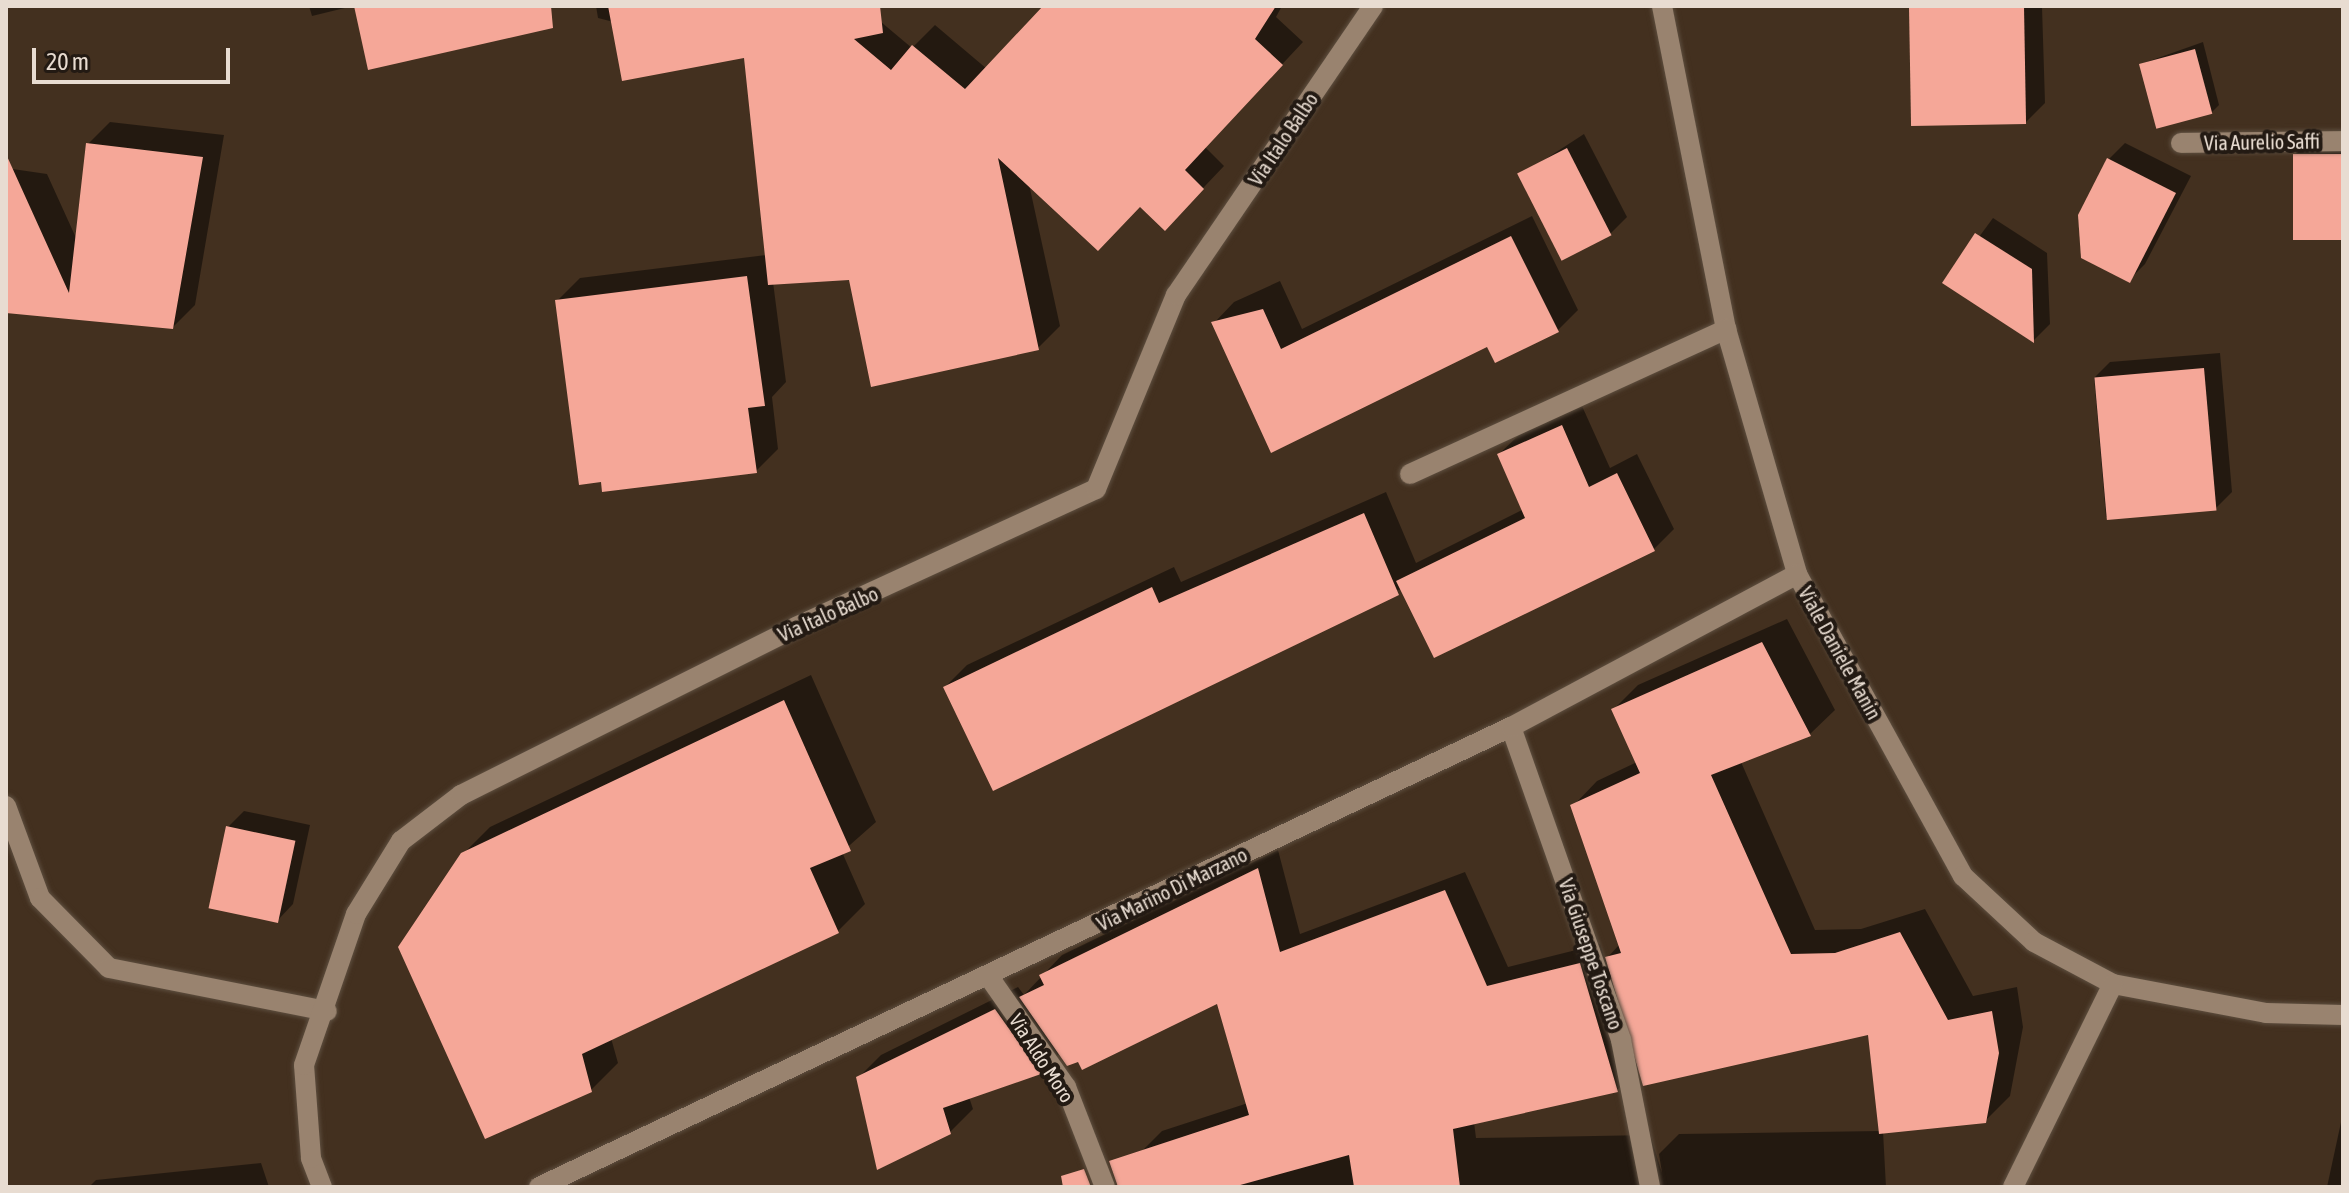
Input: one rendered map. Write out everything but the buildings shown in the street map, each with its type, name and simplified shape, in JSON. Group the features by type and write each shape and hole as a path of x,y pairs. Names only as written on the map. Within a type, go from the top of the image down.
{"street":[{"name":"Via Italo Balbo","path":"322,1187 302,1101 304,1065 327,1011 375,874 401,841 461,795 796,627 1096,489 1176,295 1373,6"},
{"name":"Viale Daniele Manin","path":"1662,6 1726,329 1797,574 1963,876 2034,942 2113,984 2266,1013 2343,1015"},
{"name":"Via Aurelio Saffi","path":"2181,143 2343,141"},
{"path":"1410,474 1726,329"},
{"name":"Via Marino Di Marzano","path":"539,1187 989,977 1511,727 1797,574"},
{"name":"Via Giuseppe Toscano","path":"1511,727 1621,1040 1650,1187"},
{"path":"6,806 40,898 109,968 327,1011"},
{"name":"Via Aldo Moro","path":"989,977 1066,1087 1105,1187"},
{"path":"2013,1187 2113,984"}]}
